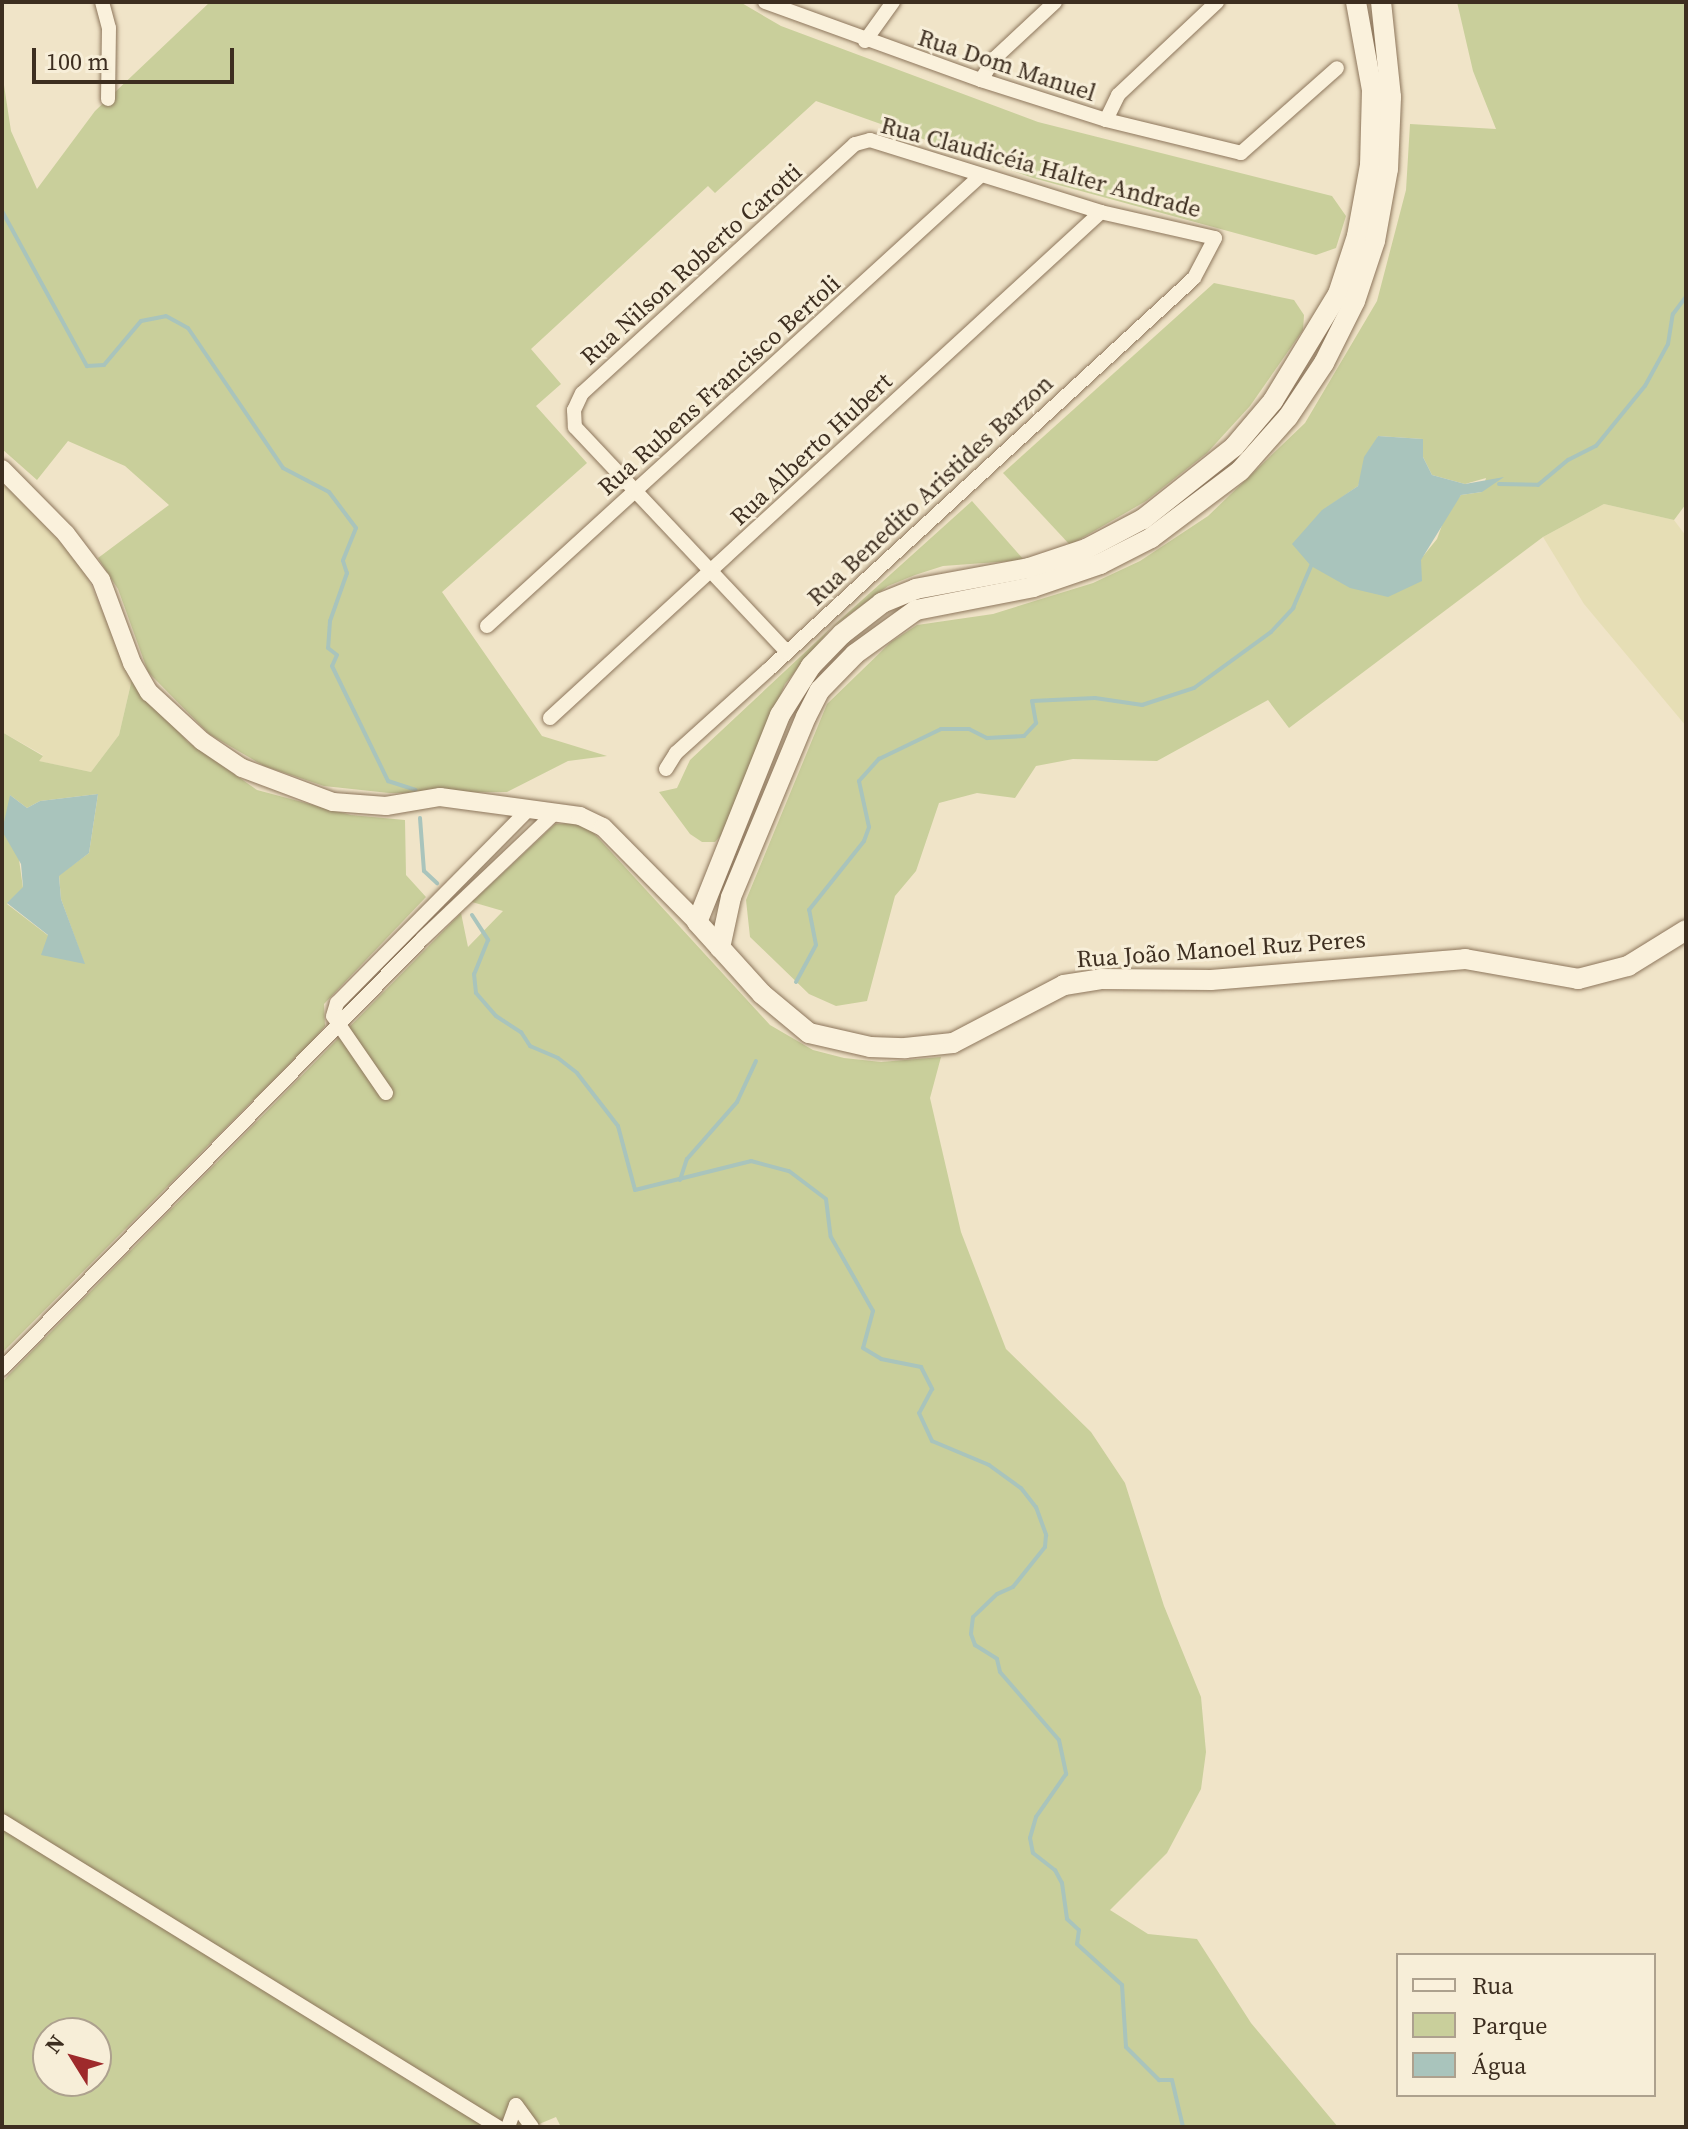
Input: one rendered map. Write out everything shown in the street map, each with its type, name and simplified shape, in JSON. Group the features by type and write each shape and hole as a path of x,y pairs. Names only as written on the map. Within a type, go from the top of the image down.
{"main road":[{"path":"1356,2 1372,90 1378,177"},
{"path":"720,948 731,897 806,717 820,690 855,654 916,610 1033,587 1100,564 1151,538 1208,499 1288,417 1324,363 1350,287 1378,177 1390,55 1381,2"},
{"path":"697,922 709,885 780,715 811,666 842,634 882,603 916,589 1029,568 1086,549 1143,519 1234,447 1263,413 1350,287"},
{"name":"Rua João Manoel Ruz Peres","path":"697,922 762,994 809,1033 870,1047 905,1048 953,1043 1064,985 1100,979 1225,979 1465,959 1578,979 1628,966 1686,930"}],"street":[{"path":"102,2 109,28 108,99"},
{"name":"Rua Dom Manuel","path":"765,2 865,41 1106,120 1241,153 1337,68"},
{"path":"865,41 893,2"},
{"path":"981,80 995,58 1055,2"},
{"path":"1106,120 1118,95 1217,2"},
{"name":"Rua Claudicéia Halter Andrade","path":"855,144 881,142 979,177 1101,212 1215,238"},
{"name":"Rua Nilson Roberto Carotti","path":"636,491 575,427 574,410 582,393 855,144"},
{"name":"Rua Rubens Francisco Bertoli","path":"487,626 979,177"},
{"name":"Rua Alberto Hubert","path":"550,718 1101,212"},
{"name":"Rua Benedito Aristides Barzon","path":"666,769 676,753 1194,278 1215,238"},
{"name":"Rua João Manoel Ruz Peres","path":"2,469 66,534 101,580 132,663 149,692 242,768 333,802 386,806 440,797 527,811 556,812 603,827 697,922"},
{"path":"636,491 787,652"},
{"path":"386,1093 333,1016 337,1003 527,811"},
{"path":"2,1369 339,1026 556,812"},
{"path":"709,885 731,897"},
{"path":"2,1821 498,2127"},
{"path":"508,2127 516,2105 532,2127"}],"shaded area":[{"path":"2,480 82,565 132,679 119,735 91,772 38,761 43,755 2,732"},
{"path":"1604,504 1674,520 1686,536 1686,726 1584,604 1543,537"}],"green space":[{"path":"210,2 740,2 781,26 1038,122 1332,196 1346,216 1336,248 1316,255 1033,178 816,101 715,193 708,186 531,349 561,384 536,406 587,463 442,592 542,736 607,756 568,761 507,792 389,793 324,786 264,766 209,734 148,672 118,589 98,558 169,505 125,466 68,441 37,480 2,449 2,72 11,131 37,189 95,111"},
{"path":"1457,2 1686,2 1686,504 1674,520 1604,504 1543,537 1289,728 1268,700 1157,761 1073,759 1036,766 1015,798 977,793 939,803 916,871 895,896 867,1001 836,1006 809,994 750,937 746,900 827,704 891,642 917,625 993,614 1093,583 1140,561 1208,516 1305,423 1377,301 1406,190 1410,124 1496,129 1473,71","holes":["1378,436 1423,439 1423,457 1432,475 1465,484 1486,478 1482,492 1461,495 1446,514 1437,539 1420,560 1322,511 1358,486"]},
{"path":"1214,283 1294,300 1304,315 1303,330 1250,406 1207,453 1146,501 1070,545 1003,473"},
{"path":"972,501 1024,560 943,566 915,575 888,586 831,628"},
{"path":"831,628 785,684 725,831 715,842 702,842 690,834 659,792 677,788 690,760"},
{"path":"132,679 188,742 257,790 351,815 405,820 406,875 426,897 324,1004 325,1026 314,1039 2,1353 2,732 43,756 39,761 91,772 119,735","holes":["98,794 89,853 59,875 61,899 84,963 7,904 23,888 10,795 27,808 40,801"]},
{"path":"575,823 591,830 770,1025 813,1050 844,1058 881,1062 941,1057 930,1098 961,1232 1006,1349 1091,1432 1125,1483 1164,1606 1201,1697 1206,1752 1201,1789 1167,1853 1110,1910 1148,1934 1197,1939 1251,2023 1338,2127 561,2127 556,2117 532,2127 2,2127 2,1382 461,913 468,947 503,911 472,902 555,824"}],"water":[{"path":"1378,436 1423,439 1423,457 1432,475 1465,484 1504,477 1482,492 1461,495 1421,560 1422,581 1388,597 1350,588 1311,566 1292,544 1322,510 1358,486 1364,457"},
{"path":"98,794 89,853 59,876 61,899 85,964 41,955 48,935 7,903 23,887 21,864 2,831 10,795 27,808 40,801"}],"waterway":[{"path":"2,211 87,366 104,365 141,321 166,316 188,328 283,468 329,492 356,528 343,561 347,573 330,621 328,648 337,655 332,666 388,781 416,790"},
{"path":"1499,484 1538,485 1568,460 1596,446 1645,386 1668,344 1673,314 1686,297"},
{"path":"796,982 816,945 809,910 864,841 869,827 859,781 879,759 941,729 969,729 987,738 1024,736 1036,723 1032,701 1095,698 1142,705 1194,688 1271,632 1293,608 1311,566"},
{"path":"420,818 424,871 437,883"},
{"path":"472,915 488,940 474,974 476,993 496,1016 521,1032 530,1046 558,1058 577,1073 618,1126 635,1190 751,1161 789,1171 826,1199 831,1237 873,1311 863,1348 881,1359 921,1367 932,1389 919,1413 932,1441 989,1465 1021,1488 1036,1507 1046,1535 1045,1547 1013,1587 997,1594 973,1617 971,1634 975,1645 997,1659 1000,1672 1059,1740 1066,1774 1036,1817 1030,1838 1033,1853 1055,1870 1062,1883 1067,1919 1079,1930 1077,1944 1122,1985 1126,2047 1159,2080 1172,2080 1183,2127"},
{"path":"680,1180 687,1159 737,1102 756,1061"}]}
